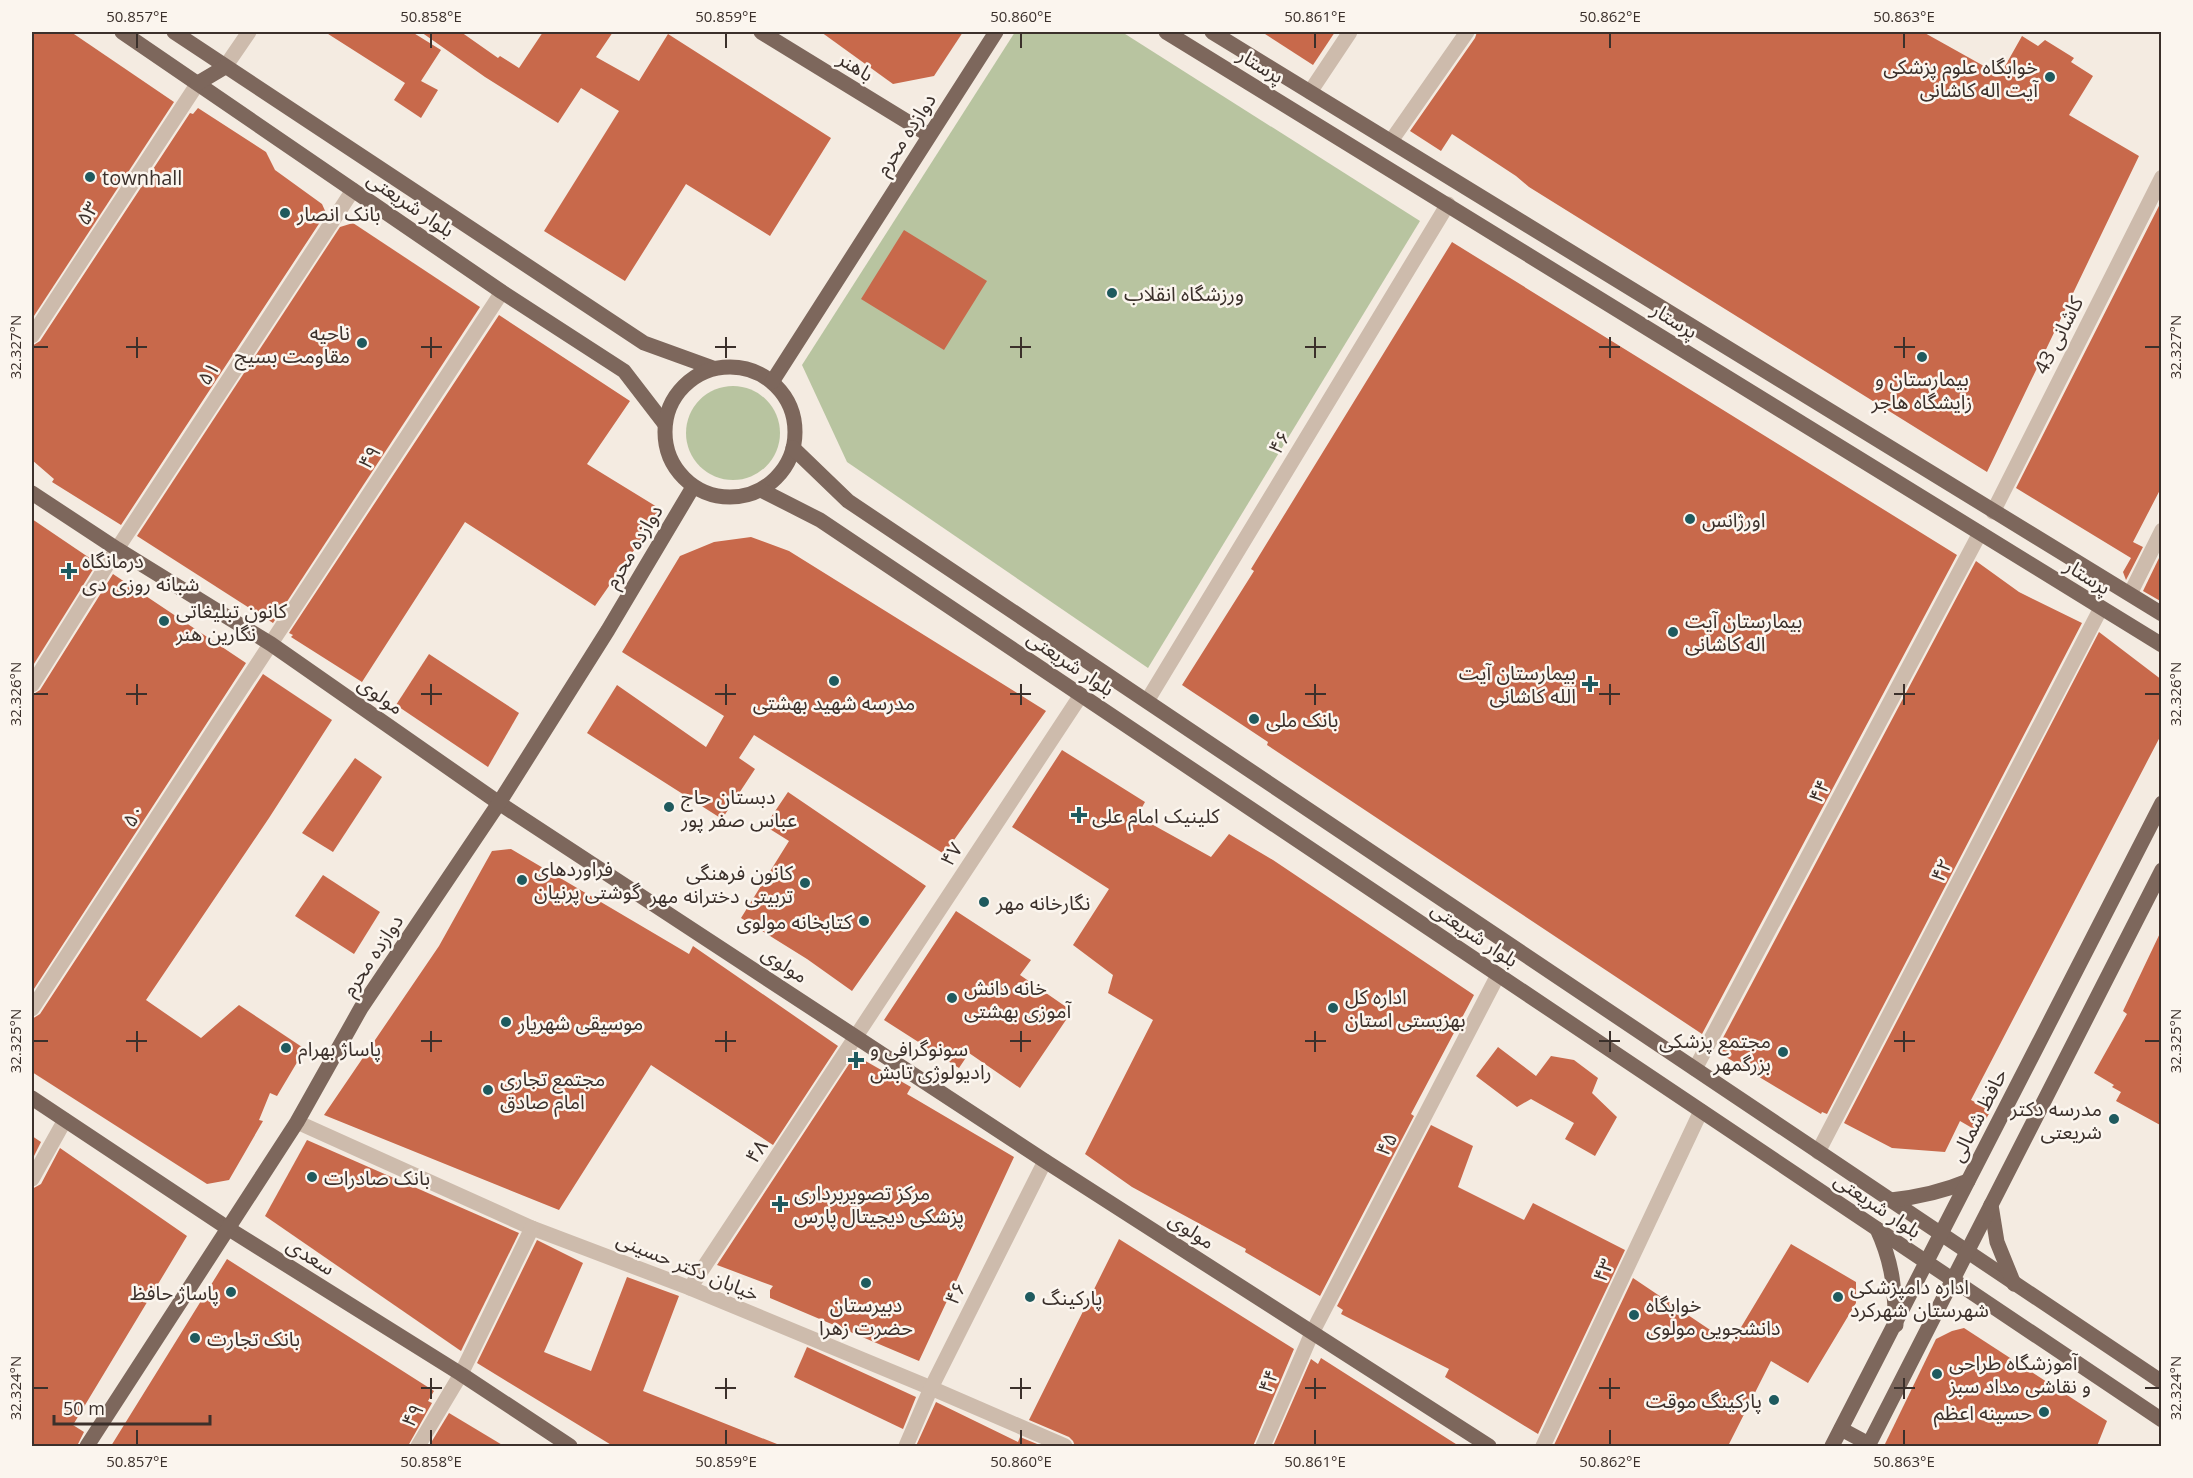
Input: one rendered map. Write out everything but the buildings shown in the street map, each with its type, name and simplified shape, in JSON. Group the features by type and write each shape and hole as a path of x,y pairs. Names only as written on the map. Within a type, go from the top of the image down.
{"main road":[{"name":"بلوار شریعتی","path":"122,32 502,292 624,371 664,423"},
{"name":"بلوار شریعتی","path":"174,32 644,343 713,368"},
{"name":"باهنر","path":"761,32 928,135"},
{"name":"دوازده محرم","path":"772,382 996,32"},
{"name":"پرستار","path":"1166,32 2162,645"},
{"name":"پرستار","path":"1212,32 2162,614"},
{"path":"198,83 225,67"},
{"path":"731,366 750,369 772,382 788,401 794,416 793,448 787,465 761,490 744,496 726,497 709,494 693,487 679,474 670,459 664,441 664,423 670,404 680,388 695,376 713,368 731,366"},
{"name":"بلوار شریعتی","path":"793,448 848,501 2162,1382"},
{"name":"دوازده محرم","path":"87,1446 297,1122 361,1008 499,803 608,630 693,487"},
{"name":"بلوار شریعتی","path":"761,490 820,520 2162,1420"},
{"name":"مولوی","path":"32,493 117,549 272,645 499,803 1045,1161 1489,1446"},
{"name":"حافظ شمالی","path":"1832,1446 1896,1326 2162,803"},
{"path":"1841,1429 1869,1445 2162,870"},
{"name":"سعدی","path":"32,1098 229,1229 461,1374 570,1446"},
{"path":"1891,1200 1922,1197 1948,1190 1968,1181"},
{"path":"1991,1205 1997,1242 2014,1284"},
{"path":"1876,1229 1888,1254 1892,1273 1896,1326"}],"street":[{"path":"225,67 249,32"},
{"path":"1310,92 1350,32"},
{"path":"1391,141 1467,32"},
{"name":"۵۳","path":"32,336 198,83"},
{"name":"کاشانی 43","path":"1993,512 2162,177"},
{"name":"۵۱","path":"32,685 117,549 353,190"},
{"name":"۴۶","path":"1147,701 1448,204"},
{"name":"۴۹","path":"272,645 502,292"},
{"path":"2130,594 2162,530"},
{"name":"۴۴","path":"1695,1069 1980,533"},
{"name":"۴۲","path":"1818,1152 2101,608"},
{"name":"۵۰","path":"32,1009 204,743 272,645"},
{"name":"۴۷","path":"856,1037 1081,695"},
{"name":"۴۵","path":"1312,1333 1498,975"},
{"name":"۴۸","path":"690,1288 856,1037"},
{"name":"۴۳","path":"1543,1446 1701,1111"},
{"path":"32,1179 65,1120"},
{"name":"خیابان دکتر حسینی","path":"297,1122 532,1228 690,1288 1065,1446"},
{"name":"۴۶","path":"906,1446 931,1388 1045,1161"},
{"path":"461,1374 532,1228"},
{"name":"۴۴","path":"1263,1446 1312,1333"},
{"name":"۴۹","path":"418,1446 461,1374"}],"green space":[{"name":"ورزشگاه انقلاب","path":"1015,32 1122,32 1420,221 1148,668 847,462 802,365"},
{"path":"733,386 751,390 766,400 776,415 780,433 776,451 766,466 751,476 733,480 715,476 700,466 690,451 686,433 690,415 700,400 715,390"}],"place":[{"name":"خوابگاه علوم پزشکی آیت اله کاشانی","path":"2050,77"},
{"name":"townhall","path":"90,177"},
{"name":"بانک انصار","path":"285,213"},
{"name":"ورزشگاه انقلاب","path":"1112,293"},
{"name":"ناحیه مقاومت بسیج","path":"362,343"},
{"name":"بیمارستان و زایشگاه هاجر","path":"1922,357"},
{"name":"اورژانس","path":"1690,519"},
{"name":"درمانگاه شبانه روزی دی","path":"69,571"},
{"name":"کانون تبلیغاتی نگارین هنر","path":"164,621"},
{"name":"بیمارستان آیت اله کاشانی","path":"1673,632"},
{"name":"مدرسه شهید بهشتی","path":"834,681"},
{"name":"بیمارستان آیت الله کاشانی","path":"1590,684"},
{"name":"بانک ملی","path":"1254,719"},
{"name":"دبستان حاج عباس صفر پور","path":"669,807"},
{"name":"کلینیک امام علی","path":"1079,815"},
{"name":"فراوردهای گوشتی پرنیان","path":"522,880"},
{"name":"کانون فرهنگی تربیتی دخترانه مهر","path":"805,883"},
{"name":"نگارخانه مهر","path":"984,902"},
{"name":"کتابخانه مولوی","path":"864,921"},
{"name":"خانه دانش آموزی بهشتی","path":"952,998"},
{"name":"اداره کل بهزیستی استان","path":"1333,1008"},
{"name":"موسیقی شهریار","path":"506,1022"},
{"name":"پاساژ بهرام","path":"286,1048"},
{"name":"مجتمع پزشکی بزرگمهر","path":"1783,1052"},
{"name":"سونوگرافی و رادیولوژی تابش","path":"856,1060"},
{"name":"مجتمع تجاری امام صادق","path":"488,1090"},
{"name":"مدرسه دکتر شریعتی","path":"2114,1119"},
{"name":"بانک صادرات","path":"312,1177"},
{"name":"مرکز تصویربرداری پزشکی دیجیتال پارس","path":"780,1204"},
{"name":"دبیرستان حضرت زهرا","path":"866,1283"},
{"name":"پاساژ حافظ","path":"231,1292"},
{"name":"پارکینگ","path":"1030,1297"},
{"name":"اداره دامپزشکی شهرستان شهرکرد","path":"1838,1297"},
{"name":"خوابگاه دانشجویی مولوی","path":"1634,1315"},
{"name":"بانک تجارت","path":"195,1338"},
{"name":"آموزشگاه طراحی و نقاشی مداد سبز","path":"1937,1374"},
{"name":"پارکینگ موقت","path":"1774,1400"},
{"name":"حسینه اعظم","path":"2044,1412"}]}
